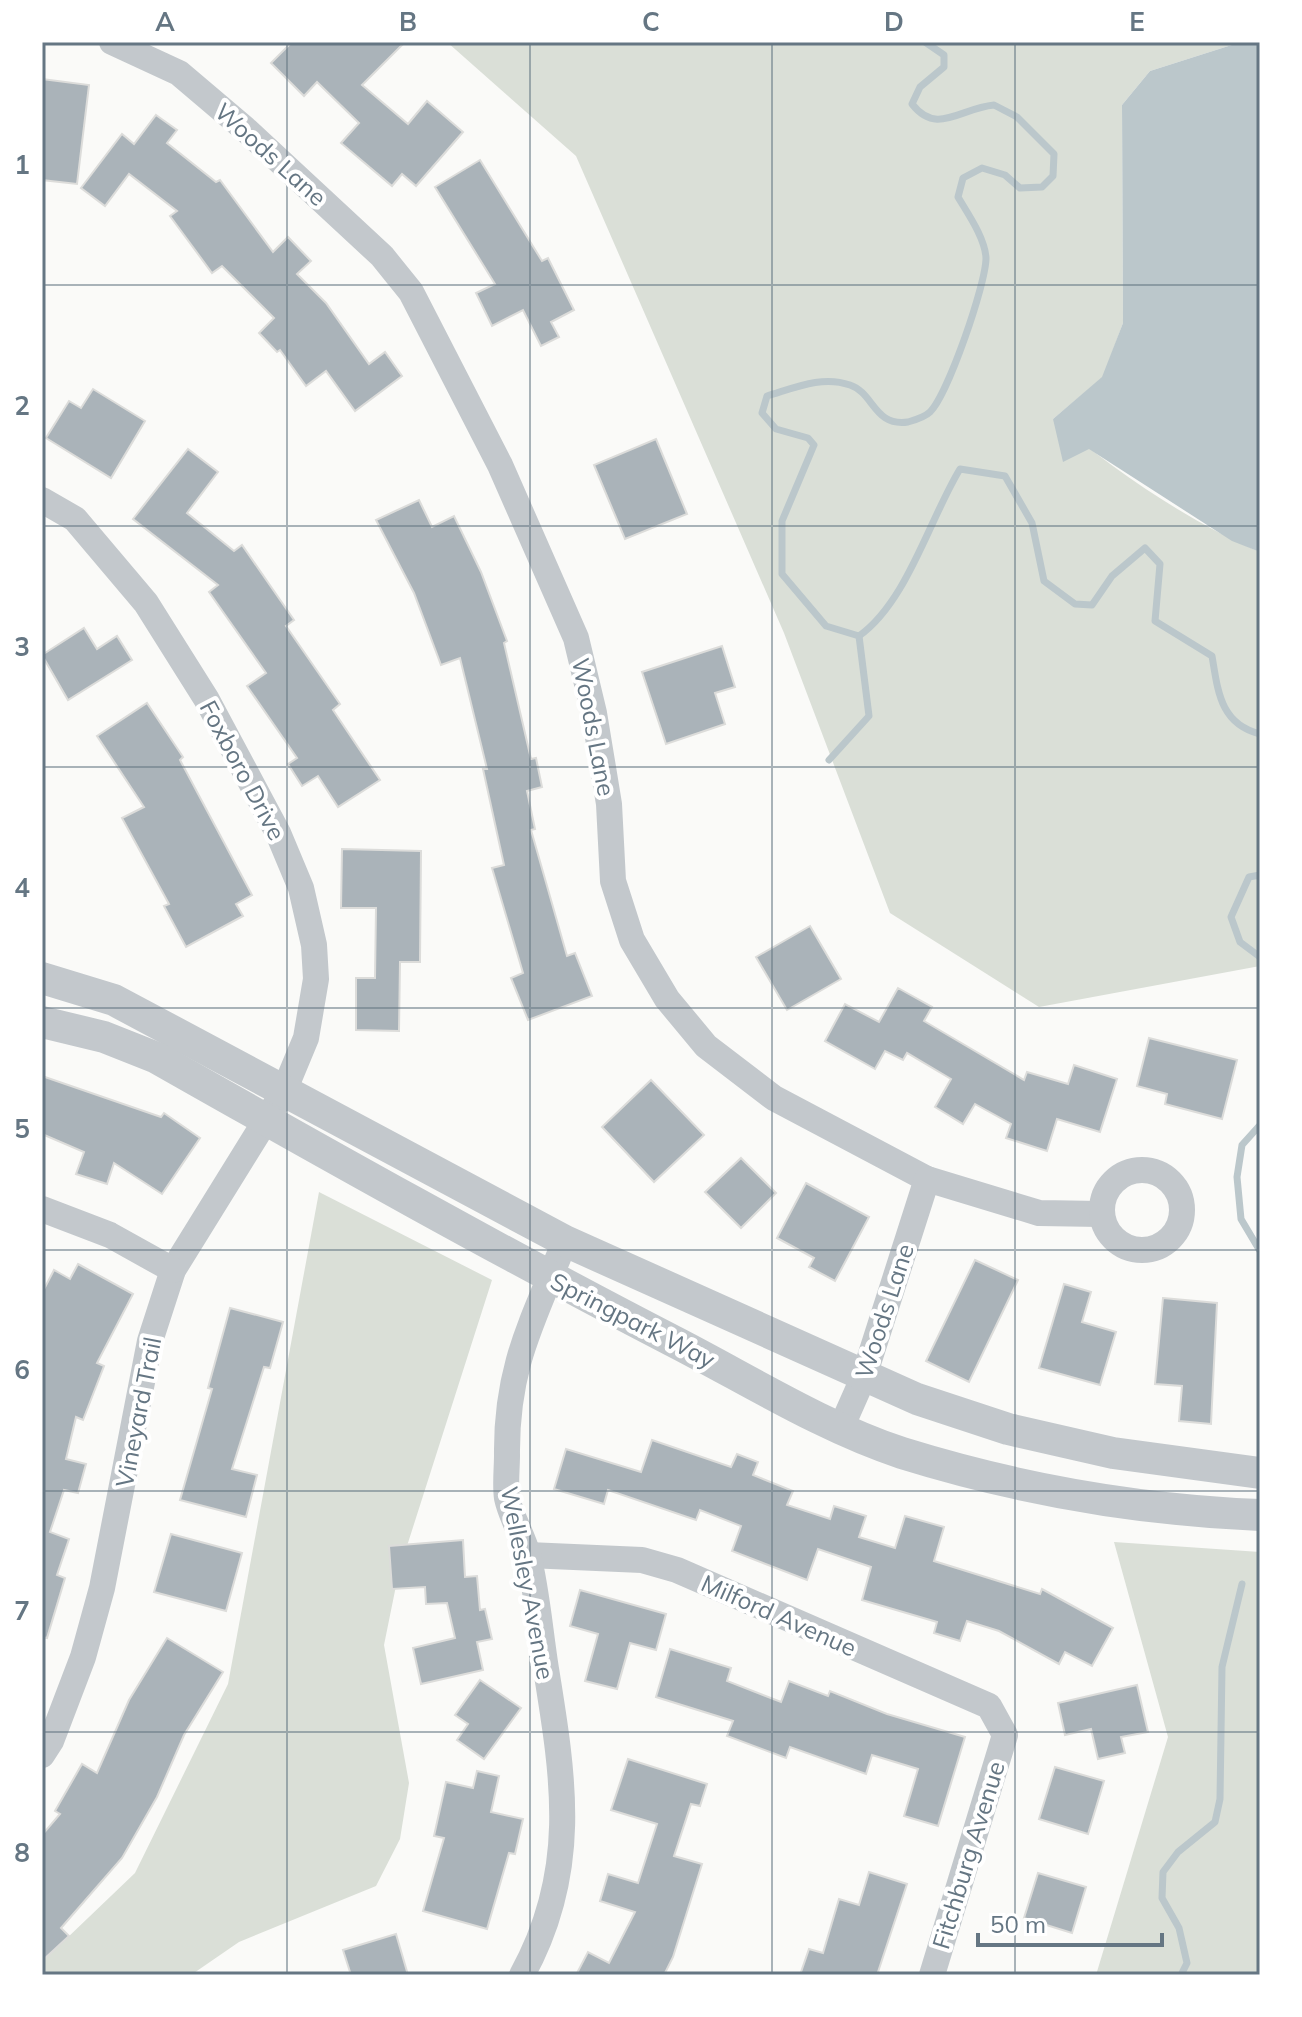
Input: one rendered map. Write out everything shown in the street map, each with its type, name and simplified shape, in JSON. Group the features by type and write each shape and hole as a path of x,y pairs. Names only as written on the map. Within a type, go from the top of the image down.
{"street":[{"name":"Woods Lane","path":"112,42 179,73 245,129 382,256 411,292 500,465 576,638 594,713 609,804 613,881 632,940 667,999 706,1046 774,1098 927,1179 864,1376 841,1428"},
{"name":"Foxboro Drive","path":"42,500 75,519 146,603 244,766 295,874 314,945 316,979 306,1038 284,1091"},
{"name":"Springpark Way","path":"42,978 114,1000 565,1241 917,1399 1008,1429 1113,1453 1260,1473"},
{"name":"Springpark Way","path":"42,1022 130,1046 551,1278 841,1428 899,1452 1014,1485 1113,1501 1260,1515"},
{"name":"Vineyard Trail","path":"42,1755 51,1741 83,1657 102,1588 150,1341 173,1270 284,1091"},
{"path":"927,1179 1039,1213 1101,1214"},
{"path":"42,1209 110,1235 173,1270"},
{"name":"Wellesley Avenue","path":"522,1975 545,1930 560,1875 564,1824 561,1763 528,1555 507,1498 507,1422 512,1377 523,1341 565,1241"},
{"name":"Milford Avenue","path":"528,1555 642,1560 677,1570 989,1706 1005,1735"},
{"name":"Fitchburg Avenue","path":"932,1975 1005,1735"}],"shaded area":[{"path":"447,42 1241,42 1150,71 1122,105 1123,323 1103,377 1053,419 1152,493 1206,526 1260,552 1260,966 1039,1007 890,913 784,633 576,156"},
{"path":"1241,42 1260,42 1260,552 1232,541 1089,449 1063,462 1053,419 1102,377 1123,323 1122,105 1150,71"},
{"path":"319,1192 492,1280 399,1571 384,1645 409,1783 400,1839 376,1886 239,1942 191,1975 42,1975 42,1962 135,1873 228,1684"},
{"path":"1114,1542 1260,1552 1260,1975 1096,1975 1168,1737"}],"building":[{"path":"292,42 405,42 362,85 408,124 427,101 463,132 416,186 402,174 392,186 341,143 359,123 317,82 304,96 271,63"},
{"path":"42,79 89,85 77,184 42,180"},
{"path":"156,115 177,130 167,143 216,182 220,180 273,252 288,237 311,261 297,274 326,303 369,364 385,352 402,376 355,411 326,371 306,386 280,350 277,352 259,333 274,318 222,266 212,273 170,216 177,211 129,174 105,206 81,188 122,134 134,144"},
{"path":"480,160 542,261 548,258 574,310 551,322 559,337 541,346 523,310 492,326 476,293 495,284 435,187"},
{"path":"93,389 145,421 111,478 46,438 69,401 81,408"},
{"path":"656,439 687,514 625,539 594,465"},
{"path":"188,449 218,472 187,513 234,551 242,545 294,620 286,626 340,704 333,710 380,780 338,807 318,776 302,786 288,764 297,758 247,686 266,673 209,592 218,585 133,519"},
{"path":"419,500 432,527 454,516 481,572 507,641 504,643 531,759 536,758 542,787 527,791 535,829 531,830 567,956 575,953 592,996 528,1020 511,978 523,973 492,868 504,865 483,769 487,769 460,658 441,665 414,593 376,520"},
{"path":"84,628 97,649 117,636 132,660 68,700 42,655"},
{"path":"722,646 735,687 715,693 725,724 666,744 642,672"},
{"path":"147,703 183,757 180,760 252,895 236,904 243,916 186,947 164,906 169,904 122,818 144,807 97,736"},
{"path":"342,849 421,851 420,962 400,962 399,1031 356,1030 356,978 375,978 376,908 341,908"},
{"path":"810,926 841,979 787,1010 756,957"},
{"path":"898,988 932,1007 924,1021 1024,1080 1027,1072 1068,1084 1074,1065 1117,1079 1100,1132 1057,1119 1047,1151 1006,1138 1011,1124 975,1104 963,1124 935,1107 951,1079 907,1053 903,1060 885,1051 875,1069 825,1041 845,1004 879,1022"},
{"path":"1149,1038 1237,1060 1222,1119 1165,1104 1167,1094 1137,1086"},
{"path":"42,1076 161,1117 164,1113 200,1138 162,1194 114,1163 107,1184 76,1174 84,1152 42,1134"},
{"path":"651,1080 704,1135 654,1182 602,1127"},
{"path":"741,1158 776,1193 741,1228 705,1192"},
{"path":"806,1183 869,1217 835,1281 809,1267 814,1258 777,1238"},
{"path":"975,1260 1018,1280 969,1382 926,1361"},
{"path":"78,1264 133,1294 97,1363 104,1366 83,1420 76,1417 66,1459 86,1464 78,1493 64,1490 50,1532 69,1539 57,1575 65,1578 47,1638 42,1637 42,1293 54,1270 70,1279"},
{"path":"1064,1284 1091,1292 1082,1322 1116,1332 1100,1385 1039,1368"},
{"path":"1163,1298 1217,1303 1211,1424 1179,1421 1182,1386 1155,1384"},
{"path":"230,1308 283,1322 270,1368 264,1367 232,1469 257,1475 246,1517 180,1500 212,1389 208,1388"},
{"path":"652,1440 731,1467 737,1454 758,1462 753,1475 793,1491 787,1505 830,1519 834,1506 866,1516 859,1537 895,1548 905,1516 944,1527 934,1561 1040,1594 1042,1589 1113,1628 1092,1666 1065,1652 1059,1664 999,1631 967,1621 960,1641 934,1633 937,1622 862,1600 871,1567 818,1549 807,1580 732,1551 741,1526 700,1510 696,1520 608,1490 604,1504 554,1489 566,1449 641,1472"},
{"path":"171,1534 242,1553 226,1611 154,1592"},
{"path":"463,1540 465,1577 477,1576 480,1610 485,1609 492,1639 477,1642 483,1670 421,1684 413,1648 455,1638 447,1603 426,1604 425,1587 392,1589 389,1546"},
{"path":"580,1590 666,1614 656,1650 630,1643 617,1689 585,1681 598,1634 570,1626"},
{"path":"167,1638 223,1672 184,1735 157,1797 122,1858 61,1928 69,1936 42,1961 42,1835 60,1814 55,1811 82,1764 97,1773 129,1700"},
{"path":"670,1649 731,1668 727,1681 781,1702 789,1681 828,1696 830,1691 887,1714 965,1737 938,1826 904,1816 918,1769 872,1755 866,1774 790,1747 786,1758 727,1736 733,1721 656,1697"},
{"path":"480,1680 521,1708 484,1759 457,1740 468,1724 455,1715"},
{"path":"1137,1685 1148,1732 1121,1737 1125,1753 1098,1759 1091,1729 1065,1735 1058,1703"},
{"path":"628,1759 707,1784 700,1806 691,1804 674,1856 702,1864 673,1957 664,1975 576,1975 588,1952 609,1963 635,1912 600,1901 608,1874 638,1883 657,1824 611,1810"},
{"path":"1055,1767 1104,1781 1088,1834 1039,1819"},
{"path":"477,1771 499,1776 491,1812 523,1819 515,1854 509,1853 487,1929 423,1911 444,1838 434,1836 446,1782 473,1788"},
{"path":"869,1872 907,1884 877,1975 800,1975 809,1949 823,1953 839,1899 859,1905"},
{"path":"1038,1873 1086,1887 1072,1933 1024,1918"},
{"path":"396,1934 408,1975 351,1975 343,1950"}],"waterway":[{"path":"925,42 944,55 944,67 920,87 912,104 921,113 940,119 994,105 1017,117 1054,154 1053,176 1042,187 1020,188 1005,175 982,168 963,178 958,197 983,242 986,258 973,313 956,362 938,401 928,414 908,422 888,419 858,389 840,382 808,384 767,396 762,413 776,429 808,438 814,445 782,521 782,574 826,626 859,636 876,621 904,582 960,469 1005,476 1032,523 1044,581 1075,604 1092,605 1112,576 1145,548 1160,564 1155,621 1212,656 1219,693 1229,714 1236,723 1260,734"},
{"path":"829,760 869,716 859,636"},
{"path":"1260,875 1249,877 1231,917 1240,942 1260,957"},
{"path":"1260,1125 1242,1145 1237,1177 1241,1219 1260,1251"},
{"path":"1181,1975 1187,1963 1179,1928 1162,1898 1163,1872 1178,1852 1215,1822 1220,1799 1222,1667 1242,1584"}]}
